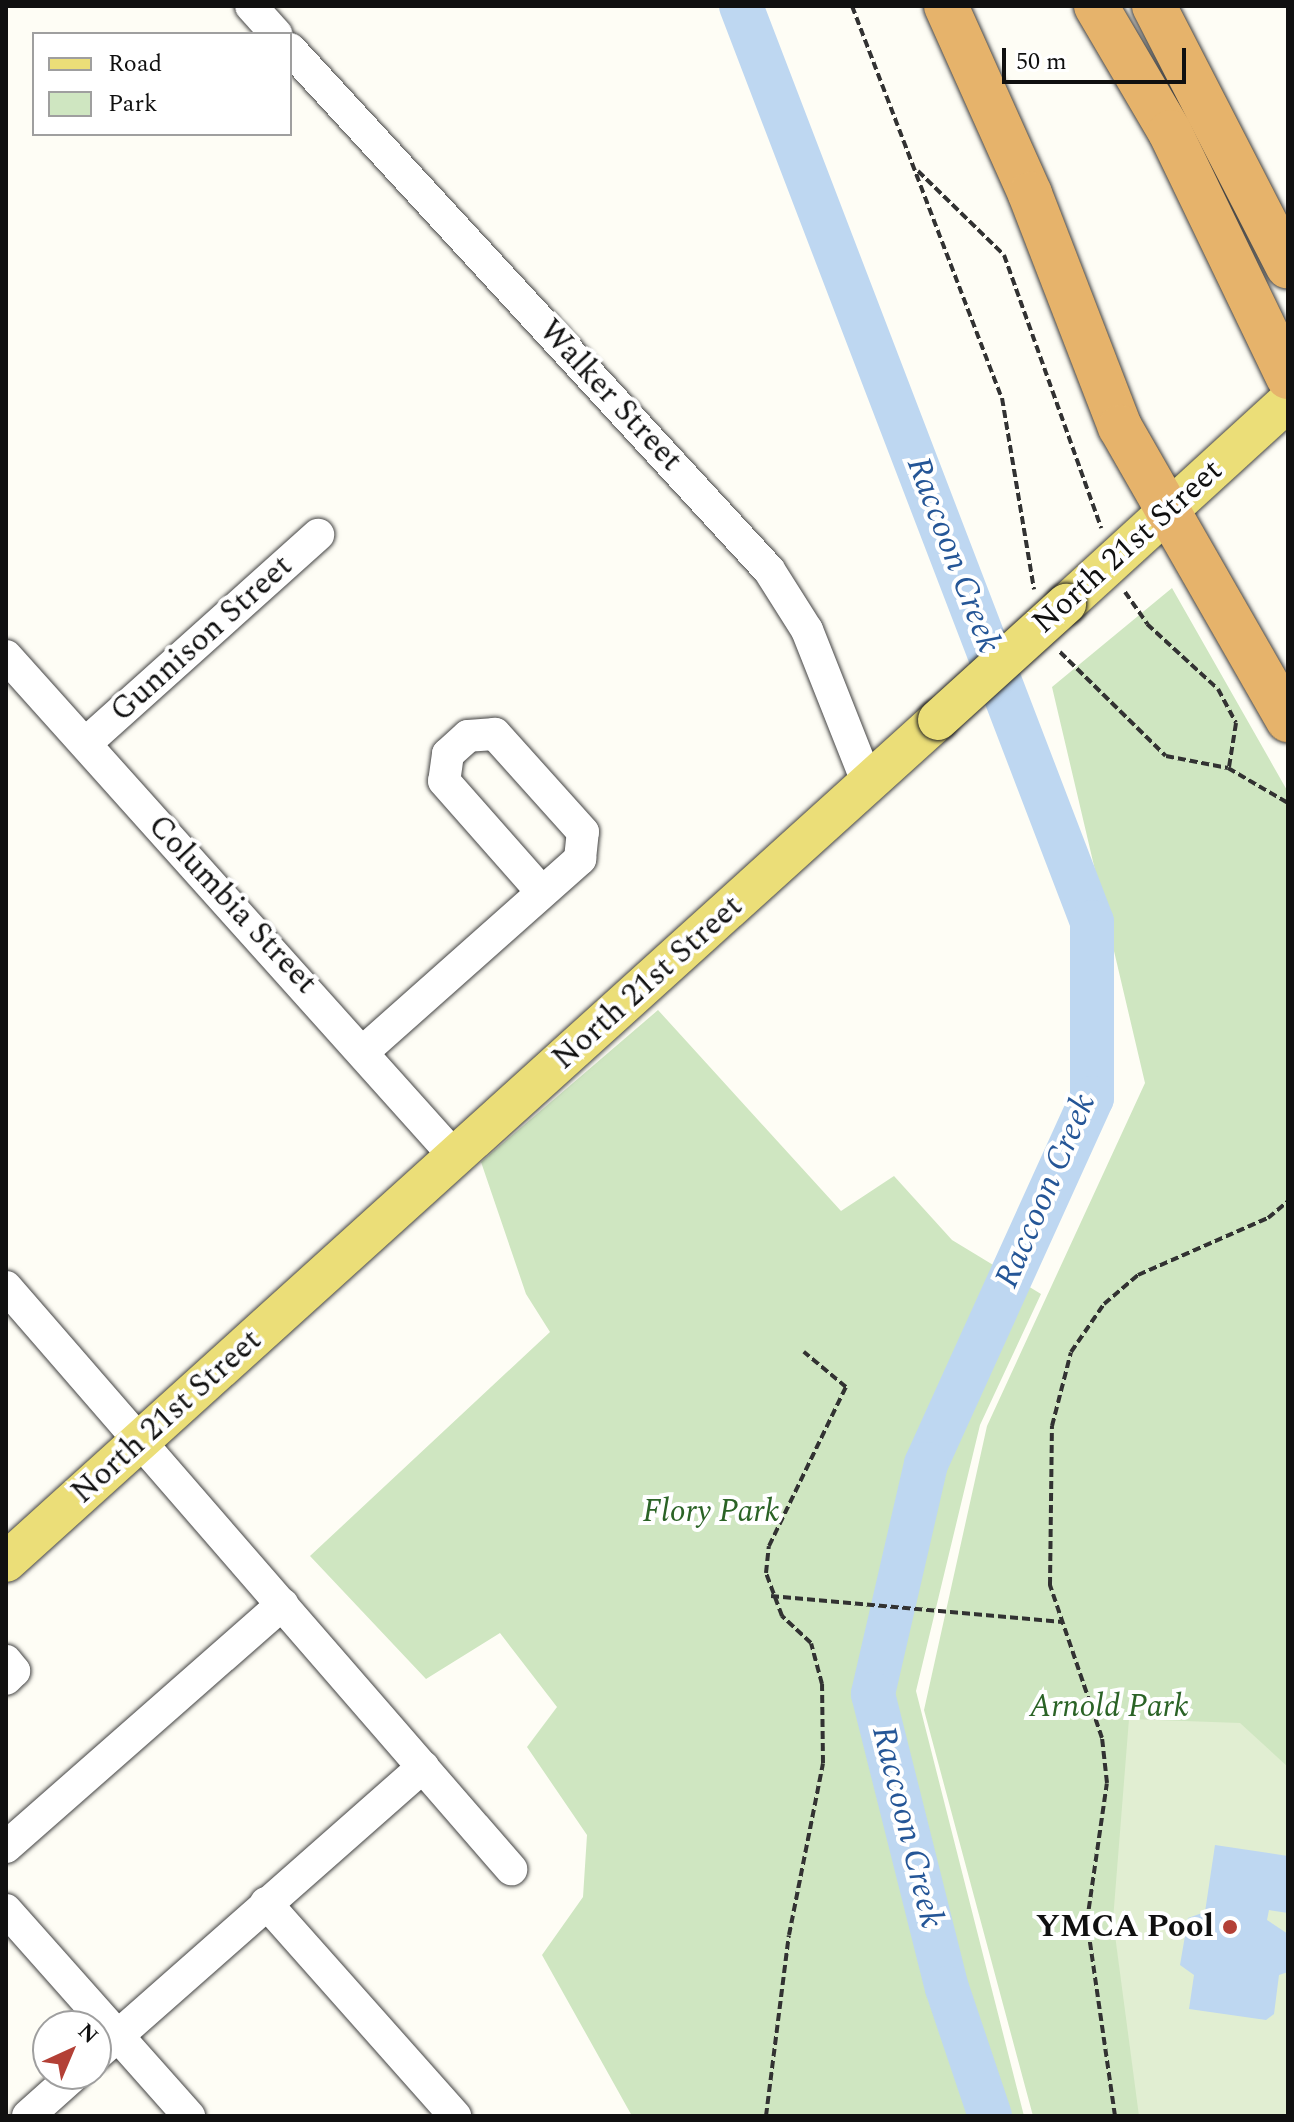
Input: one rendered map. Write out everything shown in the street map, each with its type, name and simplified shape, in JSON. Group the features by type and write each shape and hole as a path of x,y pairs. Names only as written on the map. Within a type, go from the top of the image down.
{"highway":[{"path":"946,6 1030,194 1120,427 1288,720"},
{"path":"1096,6 1243,278 1288,377"},
{"path":"1154,6 1283,256"}],"main road":[{"name":"North 21st Street","path":"6,1562 868,784 938,720 1054,604 1110,564 1288,401"}],"street":[{"path":"251,6 274,32"},
{"name":"Walker Street","path":"292,51 769,570 807,630 868,784"},
{"name":"Gunnison Street","path":"86,743 318,535"},
{"name":"Columbia Street","path":"6,656 365,1050 455,1157"},
{"path":"365,1050 580,859 583,832 495,734 468,736 448,754 444,781 542,892"},
{"path":"6,1287 142,1440 511,1869"},
{"path":"6,1847 283,1604"},
{"path":"6,1661 14,1671 6,1679"},
{"path":"112,2042 423,1767"},
{"path":"266,1903 455,2116"},
{"path":"6,1910 80,2010"},
{"path":"112,2050 189,2116"},
{"path":"28,2116 57,2090"}],"path":[{"path":"852,6 1002,398 1029,576 1054,604"},
{"path":"916,169 1004,255 1057,392 1110,564 1147,624 1218,689 1238,734 1228,768"},
{"path":"1057,645 1063,658 1166,756 1228,768 1288,803"},
{"path":"1115,2116 1087,1921 1107,1783 1102,1738 1050,1585 1052,1426 1071,1352 1104,1304 1138,1275 1268,1218 1288,1201"},
{"path":"766,2116 789,1935 823,1763 822,1684 811,1643 771,1596 769,1546 846,1387 804,1352"},
{"path":"771,1596 794,1595 1062,1622"}],"green space":[{"name":"Arnold Park","path":"1172,588 1288,792 1288,2116 1033,2116 924,1710 987,1426 1145,1083 1052,687"},
{"name":"Flory Park","path":"658,1010 841,1211 894,1176 952,1240 1041,1294 980,1425 916,1691 1024,2116 632,2116 542,1955 583,1897 587,1835 527,1747 557,1707 500,1633 426,1679 310,1556 550,1332 526,1294 481,1162"},
{"path":"1129,1719 1240,1723 1288,1767 1288,2116 1139,2116 1113,1920"}],"water":[{"name":"YMCA Pool","path":"1215,1845 1288,1856 1288,1913 1269,1910 1267,1920 1288,1934 1288,1972 1279,1975 1274,2014 1266,2020 1189,2009 1194,1975 1180,1965 1188,1918 1205,1912"}],"waterway":[{"name":"Raccoon Creek","path":"741,6 1092,922 1092,1098 926,1464 873,1694 947,1988 990,2116"}],"place":[{"name":"YMCA Pool","path":"1230,1927"}]}
